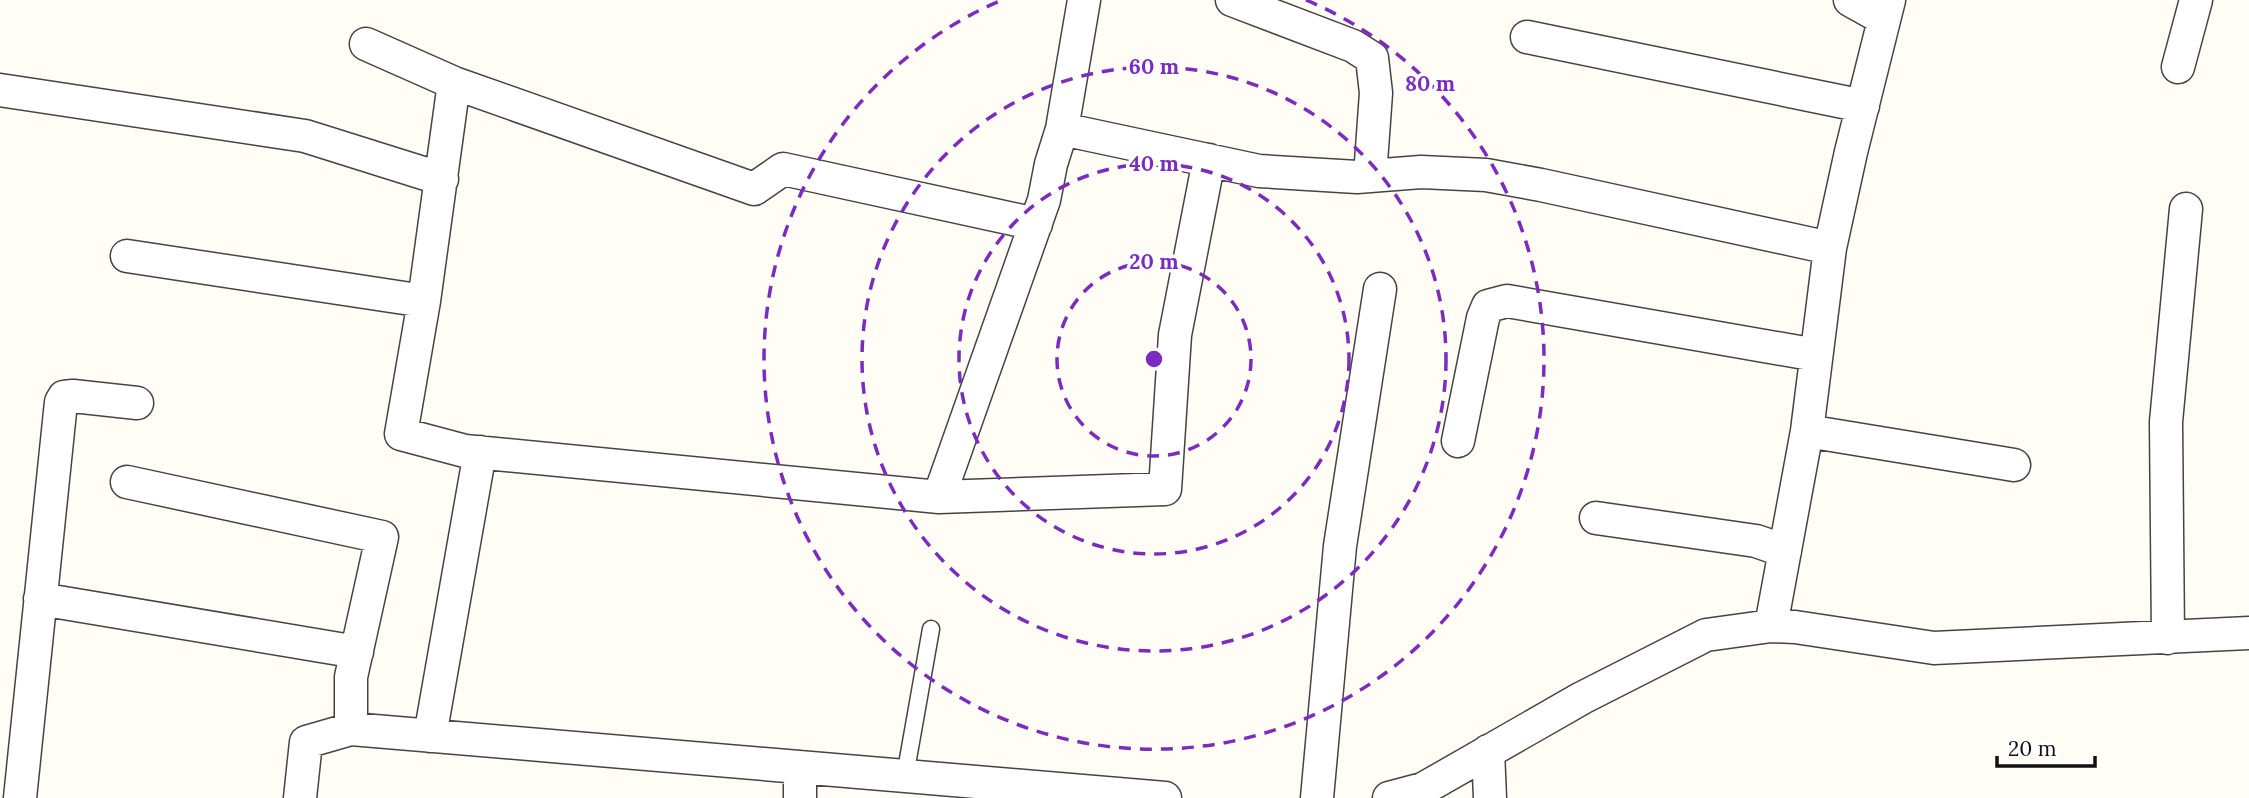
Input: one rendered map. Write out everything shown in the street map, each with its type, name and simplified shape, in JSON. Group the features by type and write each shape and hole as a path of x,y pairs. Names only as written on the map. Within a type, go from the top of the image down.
{"street":[{"path":"939,497 1036,224 1062,129 1084,0"},
{"path":"1771,626 1807,431 1830,248 1886,9 1850,0"},
{"path":"2178,67 2196,0"},
{"path":"1250,3 1353,46 1372,58 1376,93 1370,176"},
{"path":"1527,37 1863,106"},
{"path":"366,44 454,83 754,189 783,169 1036,224"},
{"path":"454,83 424,301 401,435 465,451 939,497 1165,489 1175,335 1209,160"},
{"path":"0,90 304,136 442,179"},
{"path":"1062,129 1259,171 1370,176 1421,172 1486,175 1541,184 1830,248"},
{"path":"2168,638 2166,422 2186,209"},
{"path":"127,256 424,301"},
{"path":"1317,798 1340,546 1380,289"},
{"path":"1458,441 1483,318 1488,306 1497,303 1507,301 1552,308 1816,355"},
{"path":"20,798 61,402 64,397 73,396 137,403"},
{"path":"1807,431 2014,465"},
{"path":"430,736 480,452"},
{"path":"127,482 382,537 351,677 351,729"},
{"path":"1595,518 1756,541 1785,551"},
{"path":"40,599 357,652"},
{"path":"1397,797 1423,789 1582,698 1706,635 1771,626 1795,627 1934,648 2249,633"},
{"path":"300,798 306,742 351,729 905,776 971,790 1165,798"},
{"path":"1488,751 1490,798"},
{"path":"800,767 800,798"}],"lane":[{"path":"905,776 931,629"}]}
